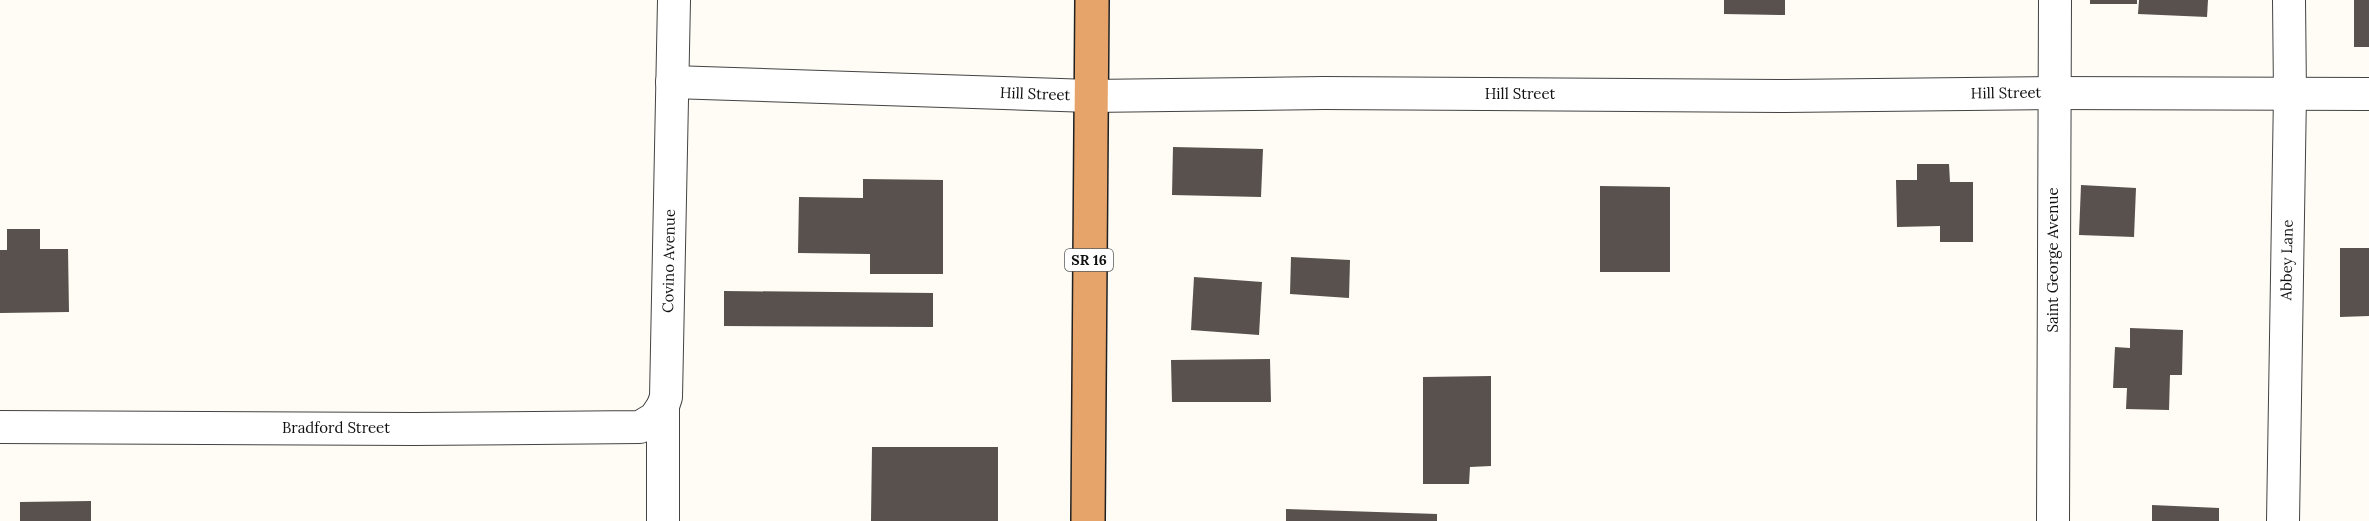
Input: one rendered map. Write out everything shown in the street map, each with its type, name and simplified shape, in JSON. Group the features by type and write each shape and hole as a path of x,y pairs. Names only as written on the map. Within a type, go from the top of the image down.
{"highway":[{"name":"SR 16","path":"1088,521 1092,0"}],"street":[{"name":"Covino Avenue","path":"663,521 663,406 666,397 674,0"},
{"name":"Saint George Avenue","path":"2053,521 2055,0"},
{"name":"Abbey Lane","path":"2283,521 2290,94 2289,0"},
{"name":"Hill Street","path":"672,82 1090,96 1324,93 1785,96 2054,93 2369,94"},
{"name":"Bradford Street","path":"0,427 426,429 640,427 655,418 663,406"}],"building":[{"path":"1724,0 1785,0 1785,15 1724,14"},
{"path":"2090,0 2137,0 2137,4 2090,4"},
{"path":"2139,0 2208,0 2207,17 2138,14"},
{"path":"2354,0 2369,0 2369,47 2354,47"},
{"path":"1173,147 1263,149 1261,197 1172,195"},
{"path":"1917,164 1949,164 1950,182 1973,182 1973,242 1940,242 1940,226 1897,227 1896,180 1917,180"},
{"path":"863,179 943,180 943,274 870,274 870,254 798,253 799,197 863,198"},
{"path":"2081,185 2136,188 2134,237 2079,235"},
{"path":"1600,186 1670,187 1670,272 1600,272"},
{"path":"7,229 40,229 40,249 68,249 69,312 0,313 0,250 7,250"},
{"path":"2340,248 2369,248 2369,316 2340,317"},
{"path":"1291,257 1350,260 1349,298 1290,294"},
{"path":"1194,277 1262,282 1259,335 1191,330"},
{"path":"724,291 933,293 933,327 724,326"},
{"path":"2130,328 2183,330 2182,375 2170,375 2169,410 2126,409 2127,388 2113,388 2115,347 2130,348"},
{"path":"1270,359 1271,402 1172,402 1171,360"},
{"path":"1491,376 1491,466 1470,467 1469,484 1423,484 1423,377"},
{"path":"872,447 998,447 998,521 871,521"},
{"path":"91,501 91,521 20,521 20,502"},
{"path":"2152,505 2219,508 2219,521 2152,521"},
{"path":"1286,509 1437,514 1437,521 1286,521"}]}
